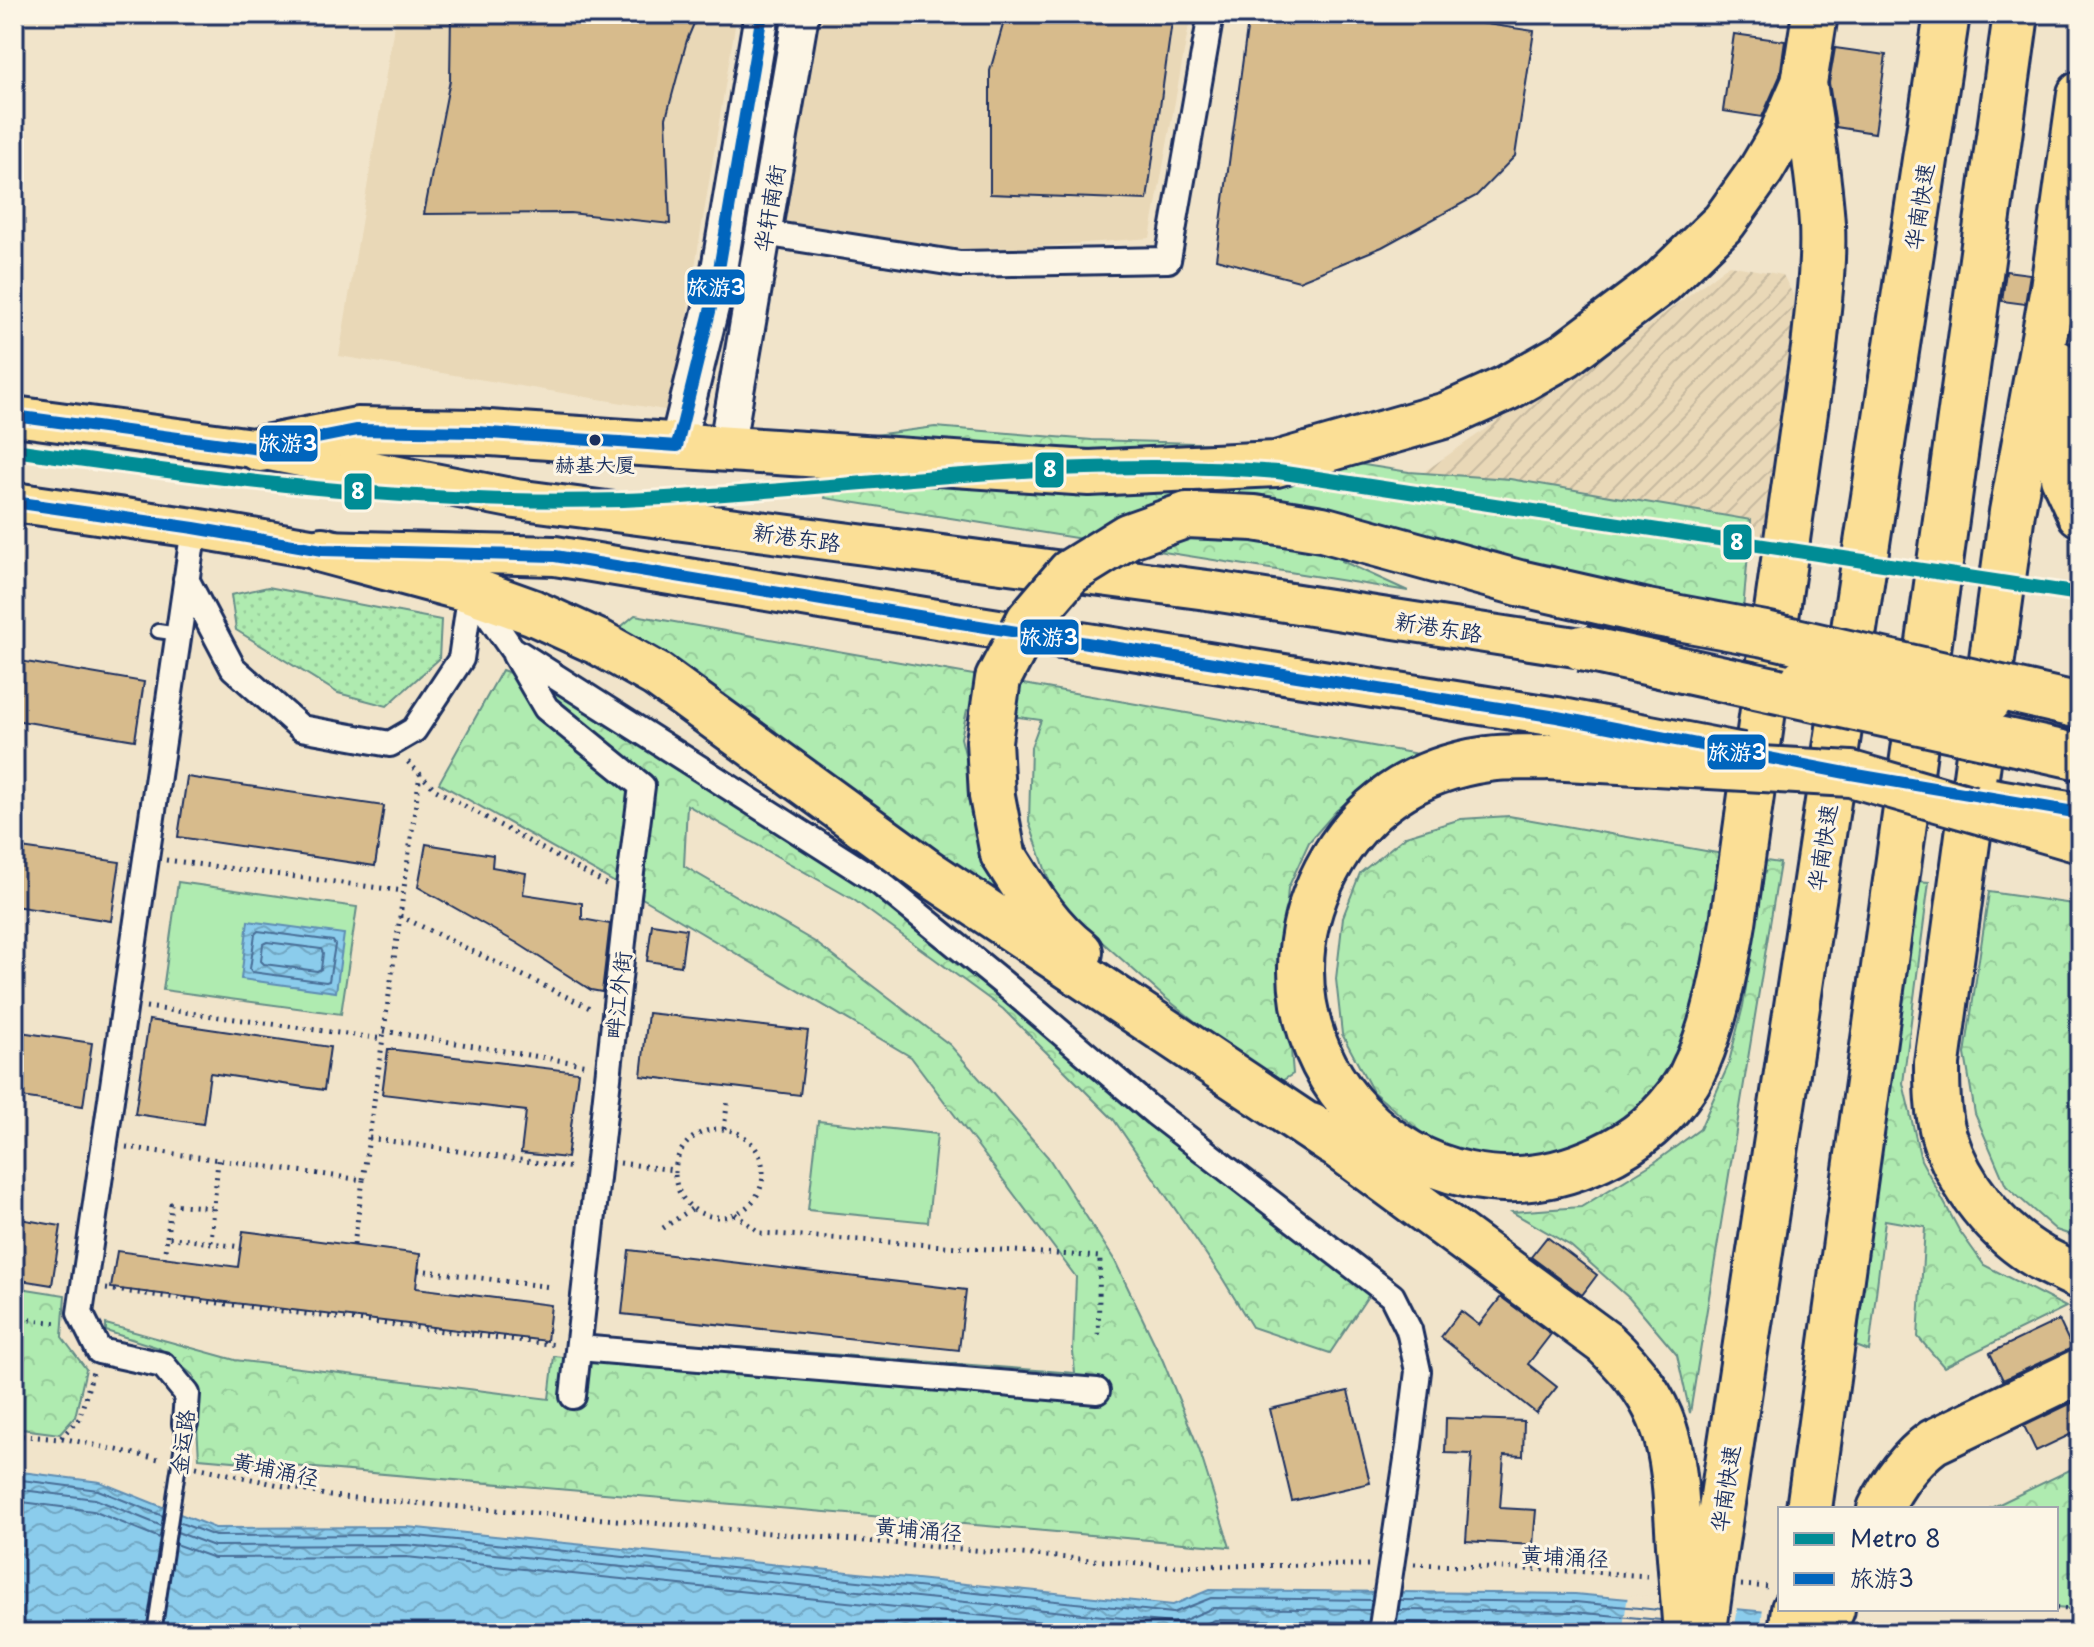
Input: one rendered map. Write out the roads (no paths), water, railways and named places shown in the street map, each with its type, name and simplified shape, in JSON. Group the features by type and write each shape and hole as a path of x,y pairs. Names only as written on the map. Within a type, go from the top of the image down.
{"highway":[{"path":"260,449 357,430 475,432 1089,473 1276,464 1447,415 1507,388 1565,355 1662,282 1724,222 1781,136 1804,83 1815,14"},
{"name":"华南快速","path":"1703,1633 1695,1564 1947,14"},
{"path":"1809,1507 2016,14"},
{"path":"1804,83 1822,226 1814,348 1733,923 1724,976 1707,1039 1687,1083 1659,1118 1625,1146 1581,1167 1537,1177 1487,1178 1437,1167 1386,1139 1351,1106 1330,1077 1314,1042 1303,1005 1301,970 1305,928 1316,890 1335,854 1363,818 1403,786 1446,769 1488,759 1553,737 1851,774 2080,840"},
{"path":"2080,94 2053,288 2012,512 1937,1063 1938,1100 1944,1135 1958,1169 1980,1204 2005,1231 2039,1257 2080,1277"},
{"path":"2053,288 2063,477 2080,514"},
{"path":"1686,1633 1695,1564 1663,1421 1637,1376 1605,1343 1068,943 1044,917 1003,854 992,796 989,741 998,679 1029,620 1070,572 1128,536 1187,515 1254,518 1322,529 1546,589 1765,634 2080,706"},
{"path":"322,550 471,590 546,618 600,643 657,675 926,871 1333,1143"},
{"path":"1582,648 2080,757"},
{"path":"1881,1507 1908,1465 1933,1442 2080,1371"},
{"path":"1791,1633 1794,1611"},
{"path":"1821,1633 1831,1611"}],"main road":[{"name":"新港东路","path":"14,416 260,449 516,499 1207,590 1582,648 2080,716"},
{"path":"14,502 322,550 555,556 958,623 1553,737"},
{"path":"1851,774 2080,813"}],"street":[{"name":"华轩南街","path":"677,446 716,287 762,14"},
{"name":"华轩南街","path":"726,450 801,14"},
{"path":"763,233 960,264 1168,260 1211,14"},
{"path":"194,528 186,579 233,668 301,728 390,744 414,730 461,659 471,590"},
{"name":"金运路","path":"185,1423 187,1394 163,1365 99,1351 82,1308 168,632 186,579"},
{"path":"471,590 512,649 880,883 1155,1113 1392,1296 1409,1330 1418,1371 1381,1633"},
{"name":"畔江外街","path":"512,649 546,708 642,786 573,1396"},
{"path":"579,1348 1097,1391"}],"lane":[{"name":"金运路","path":"154,1633 185,1423"}],"water":[{"path":"248,921 344,934 336,992 241,979"},
{"path":"14,1471 100,1482 215,1528 407,1527 1173,1605 1209,1590 1575,1594 1990,1633 14,1633"}],"metro line":[{"name":"8","path":"14,450 317,488 546,501 705,496 1032,470 1196,467 1278,472 2080,594"}],"place":[{"name":"赫基大厦","path":"595,440"}]}
